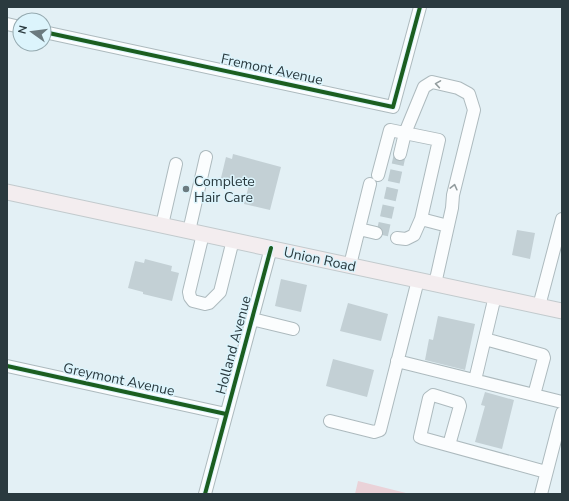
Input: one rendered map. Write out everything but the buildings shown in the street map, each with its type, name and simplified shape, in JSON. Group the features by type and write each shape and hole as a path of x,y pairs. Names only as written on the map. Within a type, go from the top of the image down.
{"main road":[{"name":"Union Road","path":"7,192 562,311"}],"street":[{"name":"Fremont Avenue","path":"52,34 393,107 420,7"},
{"path":"400,154 406,133 424,87 432,82 458,88 470,94 474,110 452,195 452,208 435,284"},
{"path":"378,175 390,130 439,140 421,219 414,235 406,240 397,238"},
{"path":"206,157 189,292 193,301 205,304 209,303 220,292 233,240"},
{"path":"162,225 176,164"},
{"path":"350,265 370,184"},
{"path":"421,219 448,226"},
{"path":"539,306 562,219"},
{"path":"359,229 376,233"},
{"name":"Holland Avenue","path":"205,494 271,248"},
{"path":"330,421 374,432 380,430 418,280"},
{"path":"475,380 495,296"},
{"path":"252,319 293,329"},
{"path":"485,339 543,355 544,358 534,395"},
{"path":"397,361 562,402"},
{"name":"Greymont Avenue","path":"7,366 226,414"},
{"path":"541,494 562,413"},
{"path":"450,445 546,472"}],"shaded area":[{"path":"358,481 410,494 355,494"}],"tunnel":[{"path":"382,235 400,154"}],"cycle path":[{"path":"52,34 393,107 420,7"},
{"path":"205,494 271,248"},
{"path":"7,366 226,414"}],"place":[{"name":"Complete Hair Care","path":"186,189"}]}
